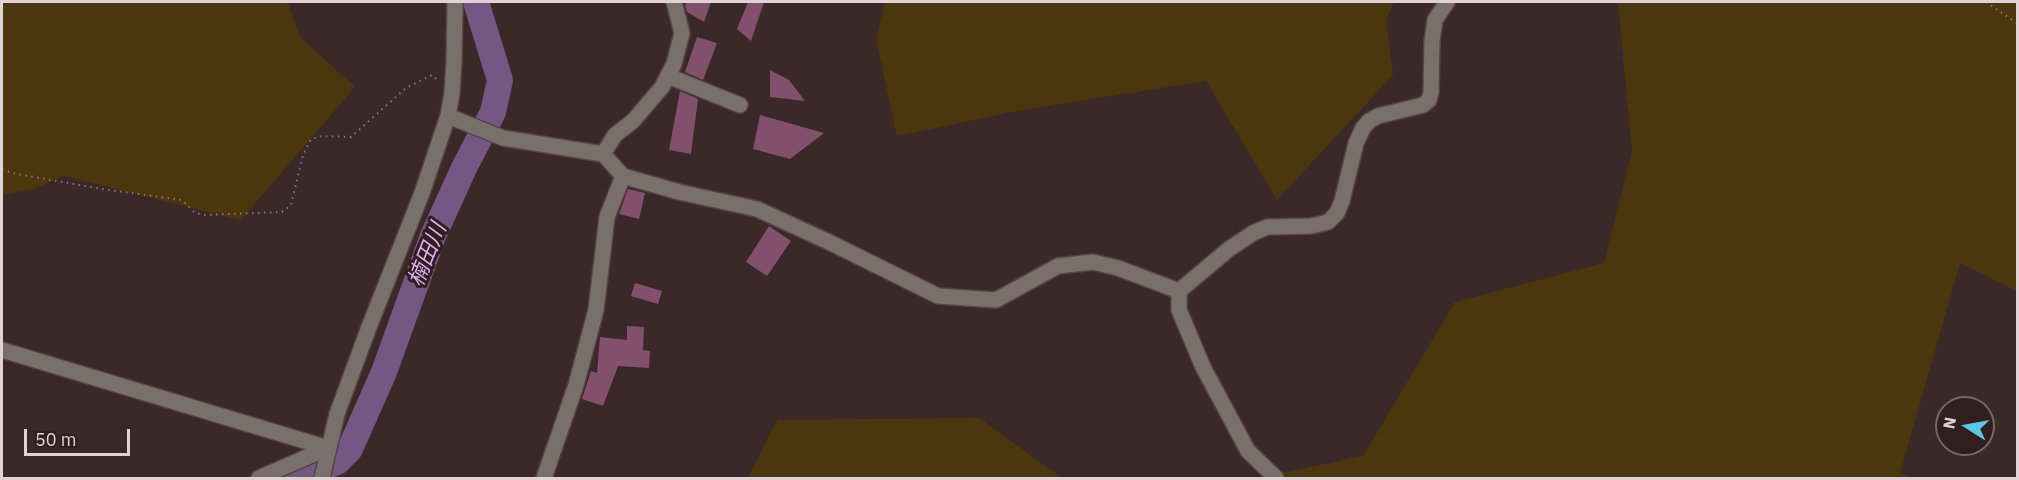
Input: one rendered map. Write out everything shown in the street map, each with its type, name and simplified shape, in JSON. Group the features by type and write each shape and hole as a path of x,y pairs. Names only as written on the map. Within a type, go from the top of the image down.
{"street":[{"path":"322,478 337,414 422,193 448,116 452,93 455,2"},
{"path":"603,154 615,135 633,121 662,87 674,64 682,33 674,2"},
{"path":"1276,478 1248,451 1203,367 1179,310 1179,291 1253,232 1267,227 1311,226 1328,222 1342,201 1356,143 1363,128 1378,116 1424,105 1429,100 1435,20 1447,2"},
{"path":"668,76 740,105"},
{"path":"448,116 503,138 603,154 623,176 679,192 757,209 938,296 996,300 1058,266 1093,262 1118,268 1179,291"},
{"path":"544,478 576,385 596,310 607,217 623,176"},
{"path":"2,350 328,448"},
{"path":"259,478 328,448"}],"path":[{"path":"1986,2 2018,24"},
{"path":"2,170 102,189 182,200 193,211 202,215 282,212 291,205 303,155 311,140 322,136 351,137 406,88 432,75 452,93"}],"shaded area":[{"path":"2,2 288,2 300,37 355,87 241,220 64,176 33,189 2,195"},
{"path":"885,2 1394,2 1386,20 1393,75 1277,200 1206,81 1022,110 897,136 876,39"},
{"path":"1618,2 2017,2 2017,291 1960,263 1900,473 1914,478 1257,478 1363,456 1455,302 1604,263 1632,151"},
{"path":"979,418 1062,478 748,478 777,420"}],"building":[{"path":"687,2 711,2 704,22 687,12 685,5"},
{"path":"748,2 764,2 751,41 737,29"},
{"path":"697,37 717,43 703,80 685,72"},
{"path":"770,70 789,80 805,101 770,97"},
{"path":"680,91 698,99 691,154 669,150"},
{"path":"760,115 824,133 790,159 753,149"},
{"path":"628,189 645,193 639,219 619,214"},
{"path":"769,226 791,241 767,276 746,262"},
{"path":"635,283 662,291 658,304 631,296"},
{"path":"627,326 644,327 643,350 650,351 649,368 618,366 603,406 582,399 591,371 597,373 600,337 627,340"}],"waterway":[{"name":"楠田川","path":"295,478 337,462 350,449 384,372 433,236 493,112 500,80 476,2"}]}
